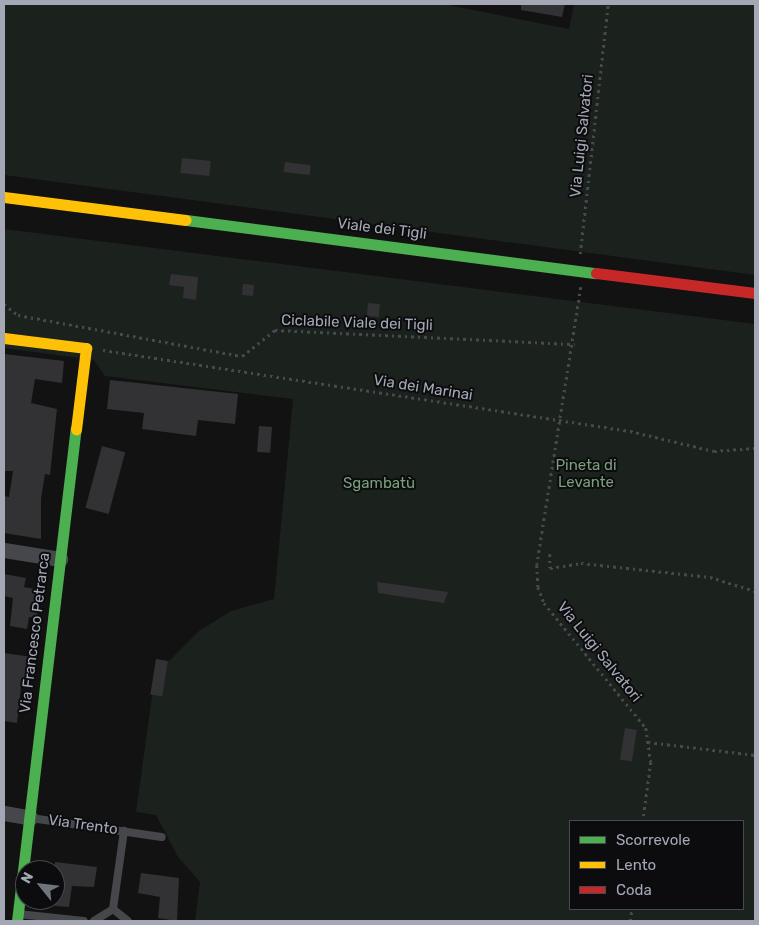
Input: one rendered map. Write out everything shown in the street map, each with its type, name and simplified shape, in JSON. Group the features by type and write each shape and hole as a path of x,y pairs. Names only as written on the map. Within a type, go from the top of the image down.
{"street":[{"name":"Viale dei Tigli","path":"4,197 578,272 755,293"},
{"path":"4,338 86,348"},
{"name":"Via Francesco Petrarca","path":"18,918 31,818 28,804 86,348"},
{"path":"4,550 60,559"},
{"name":"Via Trento","path":"4,813 31,818"}],"lane":[{"name":"Via Trento","path":"31,818 162,837"},
{"path":"94,921 113,909 124,831"},
{"path":"113,909 128,921"},
{"path":"18,918 84,921"}],"path":[{"name":"Via Luigi Salvatori","path":"578,272 608,4"},
{"name":"Via Luigi Salvatori","path":"582,288 575,344 537,565 538,587 544,603 646,728 651,762 643,820"},
{"name":"Ciclabile Viale dei Tigli","path":"4,304 18,315 242,356 275,330 575,344"},
{"name":"Via dei Marinai","path":"86,348 630,430 714,451 755,448"},
{"path":"550,554 550,568 581,563 710,578 755,591"},
{"path":"648,742 755,755"}],"green space":[{"path":"4,4 443,4 569,29 574,4 755,4 755,275 4,175"},
{"name":"Pineta di Levante","path":"4,229 755,324 755,921 195,921 200,882 178,857 156,815 136,812 157,660 169,661 199,631 231,611 274,599 293,399 105,376 94,360 4,348"}],"building":[{"path":"521,4 565,4 562,17 521,10"},
{"path":"182,158 211,161 209,176 180,173"},
{"path":"285,162 311,165 310,175 284,172"},
{"path":"171,274 198,277 196,300 183,298 184,287 169,285"},
{"path":"243,284 254,285 253,296 242,295"},
{"path":"368,303 380,304 379,317 367,316"},
{"path":"4,354 64,361 62,383 35,379 31,403 57,409 50,475 45,474 41,499 41,539 4,533 4,496 9,497 13,471 4,471"},
{"path":"110,380 238,394 235,424 198,420 196,436 142,429 144,413 107,409"},
{"path":"259,426 272,427 270,453 257,452"},
{"path":"102,446 125,452 109,514 85,508"},
{"path":"4,574 26,578 24,587 40,590 37,618 29,617 27,629 10,626 13,598 4,596"},
{"path":"377,582 448,592 444,603 378,593"},
{"path":"4,653 32,657 29,679 22,678 17,723 4,721"},
{"path":"156,659 168,661 162,696 150,695"},
{"path":"625,728 637,730 632,761 620,760"},
{"path":"65,863 97,867 94,887 72,886 69,907 65,907"},
{"path":"141,873 179,878 177,921 158,918 160,897 138,893"}],"traffic: fast":[{"path":"186,220 596,273"},
{"path":"17,921 76,429"}],"traffic: slow":[{"path":"4,197 186,220"},
{"path":"4,338 86,348 76,429"}],"traffic: jam":[{"path":"596,273 755,293"}],"park label":[{"name":"Sgambatù","path":"379,484"}]}
